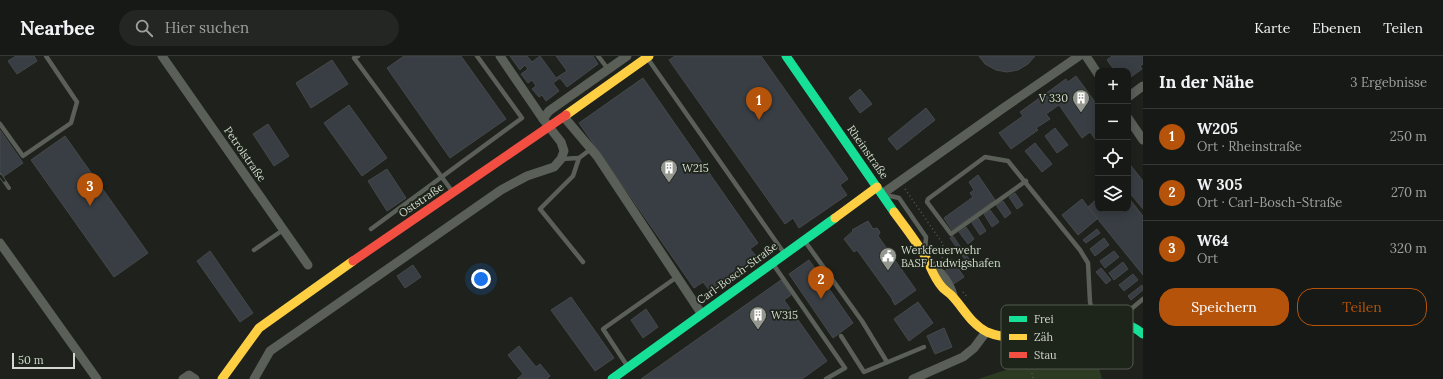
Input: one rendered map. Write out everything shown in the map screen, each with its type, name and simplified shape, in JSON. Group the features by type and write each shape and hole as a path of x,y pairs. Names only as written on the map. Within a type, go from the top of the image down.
{"street":[{"name":"Petrolstraße","path":"162,56 308,266"},
{"path":"254,379 270,351 501,190 527,176 554,166 561,159 564,152 561,142 543,119 500,56"},
{"path":"543,119 549,111 627,56"},
{"name":"Rheinstraße","path":"786,56 927,259 933,273 943,282 946,292 953,296 974,322 986,332"},
{"name":"Carl-Bosch-Straße","path":"612,379 804,239 880,190 898,182 1078,56"},
{"path":"1086,56 1095,70"},
{"name":"Oststraße","path":"222,379 259,328 397,230 550,127 648,57"},
{"path":"1131,95 1143,86"},
{"path":"564,117 597,156 701,313"},
{"path":"1131,122 1143,140"},
{"path":"0,243 97,379"},
{"path":"1133,327 1143,334"},
{"path":"913,379 962,357 974,348 986,332 1001,336"},
{"path":"183,379 189,375 195,379"}],"lane":[{"path":"0,124 23,156 71,123 77,102 46,56"},
{"path":"358,56 354,58 453,193"},
{"path":"371,229 522,118 478,56"},
{"path":"598,56 608,69"},
{"path":"648,57 784,253"},
{"path":"561,159 578,158 591,149"},
{"path":"1026,181 951,234 927,202 928,199 985,157 1008,161 1026,181 1071,237 1088,263 1091,305"},
{"path":"578,158 573,176 540,209 583,262"},
{"path":"254,250 283,230"},
{"path":"804,239 862,321 888,362"},
{"path":"772,262 844,368 826,379"},
{"path":"628,367 603,329 677,277"},
{"path":"1133,307 1143,299"},
{"path":"841,336 864,372 924,347"}],"path":[{"path":"898,182 943,244 942,264"},
{"path":"1032,373 1033,379"}],"green space":[{"path":"1009,369 1099,369 1102,379 978,379"}],"building":[{"path":"16,56 34,56 37,61 17,74 8,61"},
{"path":"404,56 461,56 506,119 450,158 387,68"},
{"path":"510,56 527,56 532,62 540,56 556,78 567,71 556,56 593,56 598,64 567,87 560,78 553,83 559,91 546,101 542,95 539,97 532,89 536,86 532,80 528,83 521,74 528,69 525,65 520,70"},
{"path":"675,56 761,56 848,179 840,185 847,195 799,228 793,218 785,224 669,60"},
{"path":"979,56 1035,56 1028,64 1018,70 1007,72 996,70 985,64"},
{"path":"1112,56 1143,56 1143,64 1140,66 1142,69 1131,77 1131,68 1113,68 1107,60"},
{"path":"332,60 348,84 311,108 296,83"},
{"name":"V 330","path":"1076,76 1095,102 1095,139 1090,132 1082,138 1059,105 1046,114 1050,119 1036,128 1038,130 1011,149 999,133 1023,116 1020,112 1066,79 1068,82"},
{"name":"W215","path":"643,78 758,243 750,249 757,257 710,291 703,282 694,288 579,123"},
{"path":"860,89 872,104 860,113 849,98"},
{"path":"349,105 387,158 362,176 324,123"},
{"path":"926,108 935,120 897,150 888,139"},
{"path":"268,124 289,156 274,166 253,134"},
{"path":"1055,128 1068,145 1057,153 1045,136"},
{"path":"0,130 23,163 0,179"},
{"path":"65,136 148,253 114,277 31,160"},
{"path":"1035,143 1052,164 1042,172 1025,151"},
{"path":"1131,166 1143,181 1143,209 1131,195"},
{"path":"387,169 406,198 387,211 368,181"},
{"path":"978,175 995,200 952,230 944,218 973,197 970,193 974,190 969,182"},
{"path":"1015,193 1023,205 1017,209 1009,197"},
{"path":"1082,199 1097,219 1078,235 1062,215"},
{"path":"1003,201 1011,213 1005,218 996,205"},
{"path":"1095,201 1095,212 1131,212 1131,201 1143,216 1143,275 1088,207"},
{"path":"990,210 999,222 992,227 984,214"},
{"path":"978,218 986,231 980,235 972,223"},
{"name":"Werkfeuerwehr BASF Ludwigshafen","path":"868,221 873,229 877,228 880,232 878,236 916,290 895,305 857,250 854,252 844,239 853,231 852,230"},
{"path":"966,227 974,239 968,244 959,232"},
{"path":"1097,229 1100,233 1086,243 1083,240"},
{"path":"953,236 971,262 968,264 950,238"},
{"path":"1104,238 1109,245 1095,256 1090,249"},
{"path":"210,251 253,313 240,322 197,261"},
{"path":"1114,251 1119,257 1105,268 1100,261"},
{"path":"952,259 964,277 952,285 943,272 947,269 944,264"},
{"path":"809,260 853,323 833,338 789,274"},
{"path":"1123,262 1128,269 1114,280 1109,273"},
{"path":"413,265 421,277 405,288 397,276"},
{"path":"1101,268 1111,280 1106,284 1096,272"},
{"path":"1133,274 1138,280 1124,291 1119,285"},
{"name":"W315","path":"781,280 791,295 784,300 827,361 802,379 641,379"},
{"path":"1142,285 1143,290 1131,300 1128,296"},
{"path":"571,297 614,358 595,371 551,310"},
{"path":"918,302 933,323 909,341 894,319"},
{"path":"646,309 658,327 643,338 631,320"},
{"path":"944,328 952,347 935,354 927,336"},
{"path":"519,346 536,367 540,364 550,376 547,379 517,379 523,374 508,355"}],"railway":[{"path":"0,175 9,188"}],"traffic: fast":[{"path":"786,56 894,212"},
{"path":"612,379 835,218"},
{"path":"1133,328 1143,334"}],"traffic: slow":[{"path":"566,115 649,56"},
{"path":"835,218 877,187"},
{"path":"894,212 926,258 939,284 952,296 977,325 987,332 1001,336"},
{"path":"222,379 259,328 353,261"}],"traffic: jam":[{"path":"353,261 566,115"}],"place":[{"name":"V 330","path":"1081,113"},
{"name":"W205","path":"759,120"},
{"name":"W215","path":"669,183"},
{"name":"W64","path":"90,206"},
{"name":"Werkfeuerwehr BASF Ludwigshafen","path":"888,271"},
{"name":"W 305","path":"821,299"},
{"name":"W315","path":"758,330"}]}
